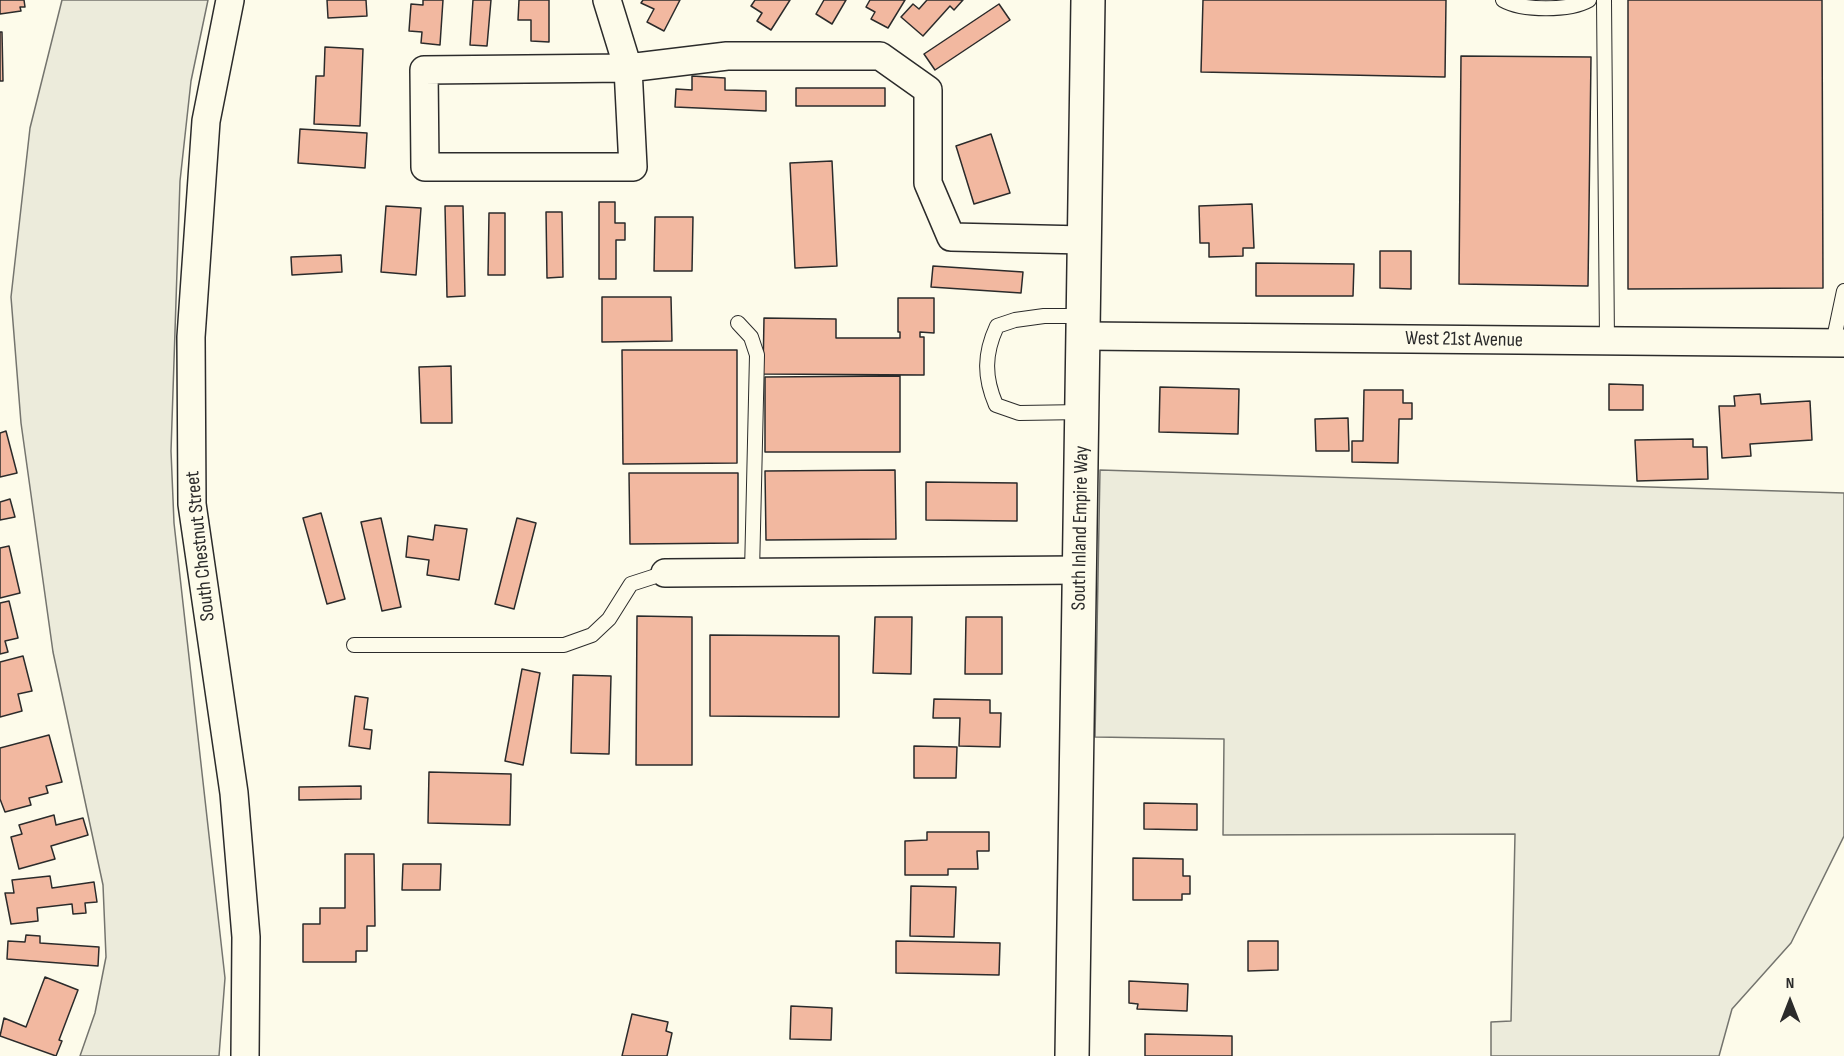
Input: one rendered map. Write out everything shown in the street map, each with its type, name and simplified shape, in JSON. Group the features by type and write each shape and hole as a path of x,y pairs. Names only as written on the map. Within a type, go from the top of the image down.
{"street":[{"name":"South Chestnut Street","path":"230,0 205,132 191,338 192,504 234,793 246,937 245,1056"},
{"path":"607,0 628,68 633,167 425,167 424,70 628,68 727,56 880,56 928,90 928,183 951,237 1084,240"},
{"name":"South Inland Empire Way","path":"1072,1056 1088,0"},
{"name":"West 21st Avenue","path":"1084,326 1607,341 1838,343"},
{"path":"664,573 1081,570"}],"lane":[{"path":"1503,0 1509,4 1552,9 1582,4 1589,0"},
{"path":"1604,0 1607,341"},
{"path":"1838,343 1844,291"},
{"path":"1083,412 1018,413 996,405 988,388 987,348 997,326 1015,320 1084,326"},
{"path":"738,323 751,338 757,355 752,572"},
{"path":"354,645 564,645 592,635 609,619 631,584 664,573"}],"shaded area":[{"path":"62,0 208,0 191,81 180,181 171,451 174,523 225,978 219,1056 80,1056 95,1013 106,957 103,885 53,652 21,423 11,297 30,128"},
{"path":"1100,470 1844,493 1844,836 1791,943 1732,1009 1719,1056 1491,1056 1491,1022 1511,1021 1515,834 1223,835 1224,739 1095,737"}],"building":[{"path":"0,0 24,0 25,7 20,7 21,11 0,14"},
{"path":"327,0 366,0 367,16 328,18"},
{"path":"423,0 443,0 440,45 421,43 422,32 409,31 411,4 423,5"},
{"path":"473,0 491,0 487,46 470,45"},
{"path":"519,0 549,0 549,42 531,41 531,20 518,20"},
{"path":"643,0 680,0 664,31 647,22 654,9 641,3"},
{"path":"755,0 790,0 771,30 757,21 762,13 751,6"},
{"path":"824,0 846,0 832,24 816,14"},
{"path":"870,0 905,0 888,28 871,19 875,12 866,7"},
{"path":"927,0 963,0 954,10 950,6 923,36 901,17 913,4 919,9"},
{"path":"1203,0 1446,0 1445,77 1201,72"},
{"path":"1628,0 1822,0 1823,288 1628,289"},
{"path":"999,4 1010,20 935,70 924,54"},
{"path":"0,32 2,32 3,81 0,81"},
{"path":"325,47 363,49 360,126 314,124 316,76 324,76"},
{"path":"1461,56 1591,57 1588,286 1459,284"},
{"path":"692,76 725,78 725,90 766,91 766,111 675,107 676,89 692,90"},
{"path":"796,88 885,88 885,106 796,106"},
{"path":"300,129 367,133 365,168 298,163"},
{"path":"991,134 1010,193 974,204 956,146"},
{"path":"832,161 837,266 795,268 790,163"},
{"path":"599,202 615,202 615,223 625,223 625,240 616,240 616,279 599,279"},
{"path":"1252,204 1254,248 1243,248 1243,256 1209,257 1209,243 1200,243 1199,206"},
{"path":"386,206 421,208 416,275 381,272"},
{"path":"445,206 463,206 465,296 447,297"},
{"path":"546,212 562,212 563,277 547,278"},
{"path":"489,213 505,213 505,275 488,275"},
{"path":"655,217 693,217 692,271 654,271"},
{"path":"1380,251 1411,251 1411,289 1380,288"},
{"path":"341,255 342,272 292,275 291,257"},
{"path":"1256,263 1354,264 1353,296 1256,296"},
{"path":"933,266 1023,272 1021,293 931,287"},
{"path":"602,297 671,297 672,341 602,342"},
{"path":"898,298 934,298 934,333 920,332 920,337 924,337 924,375 763,374 764,318 836,319 836,338 900,338"},
{"path":"622,350 737,350 737,463 623,464"},
{"path":"451,366 452,423 421,423 419,367"},
{"path":"900,376 900,452 765,452 765,377"},
{"path":"1609,384 1643,385 1643,410 1609,410"},
{"path":"1160,387 1239,389 1238,434 1159,432"},
{"path":"1364,390 1403,390 1403,403 1412,403 1412,419 1399,419 1398,463 1352,462 1352,441 1363,441"},
{"path":"1760,394 1761,404 1810,401 1812,440 1750,444 1751,456 1722,458 1719,406 1735,406 1734,396"},
{"path":"1348,418 1349,451 1316,451 1315,419"},
{"path":"6,431 17,473 0,477 0,433"},
{"path":"1693,439 1693,447 1707,447 1708,479 1637,481 1635,440"},
{"path":"895,470 896,539 766,540 765,471"},
{"path":"629,473 738,473 738,543 630,544"},
{"path":"926,482 1017,483 1017,521 926,520"},
{"path":"10,499 15,517 0,520 0,502"},
{"path":"321,513 345,599 327,604 303,518"},
{"path":"381,518 401,607 382,611 361,522"},
{"path":"517,518 536,523 514,609 495,604"},
{"path":"435,525 467,529 459,580 427,575 429,560 406,557 408,536 433,540"},
{"path":"9,546 20,593 0,598 0,548"},
{"path":"9,601 18,638 5,641 8,652 0,654 0,603"},
{"path":"637,616 692,617 692,765 636,765"},
{"path":"875,617 912,617 911,674 873,673"},
{"path":"966,617 1002,617 1002,674 965,674"},
{"path":"710,635 839,636 839,717 710,716"},
{"path":"23,656 32,691 18,694 22,711 0,717 0,662"},
{"path":"522,669 540,673 523,765 505,761"},
{"path":"573,675 611,676 609,754 571,753"},
{"path":"355,696 368,698 364,729 372,730 370,749 349,746"},
{"path":"934,699 990,700 990,713 1001,713 1000,747 959,746 960,718 933,718"},
{"path":"49,735 62,782 46,786 48,793 29,798 31,805 5,812 0,799 0,748"},
{"path":"914,746 957,747 956,778 914,778"},
{"path":"429,772 511,774 510,825 428,823"},
{"path":"361,786 361,799 299,800 299,787"},
{"path":"1144,803 1197,804 1197,830 1144,829"},
{"path":"54,815 56,825 83,818 88,835 51,846 55,859 19,869 11,837 22,834 19,825"},
{"path":"927,832 989,832 989,851 977,851 978,869 948,869 948,875 905,875 905,841 927,840"},
{"path":"345,854 374,854 375,926 367,926 367,951 356,951 356,962 303,962 303,924 320,924 320,908 345,908"},
{"path":"1133,858 1183,859 1183,876 1190,876 1190,894 1182,894 1182,900 1133,900"},
{"path":"403,864 441,864 440,890 402,890"},
{"path":"50,876 52,888 94,882 97,902 85,903 86,913 73,914 72,904 37,908 38,921 11,924 5,893 14,893 12,880"},
{"path":"911,886 956,887 954,937 910,936"},
{"path":"26,935 40,936 40,943 99,947 98,966 7,959 8,941 25,942"},
{"path":"896,941 1000,943 999,975 896,973"},
{"path":"1248,941 1278,941 1278,970 1248,971"},
{"path":"45,977 78,990 59,1040 62,1041 56,1056 0,1036 4,1018 26,1027"},
{"path":"1129,981 1188,984 1187,1011 1137,1009 1138,1004 1129,1003"},
{"path":"791,1006 832,1008 831,1040 790,1039"},
{"path":"632,1014 668,1022 666,1031 672,1033 667,1056 622,1056"},
{"path":"1145,1034 1232,1036 1232,1056 1145,1056"}]}
